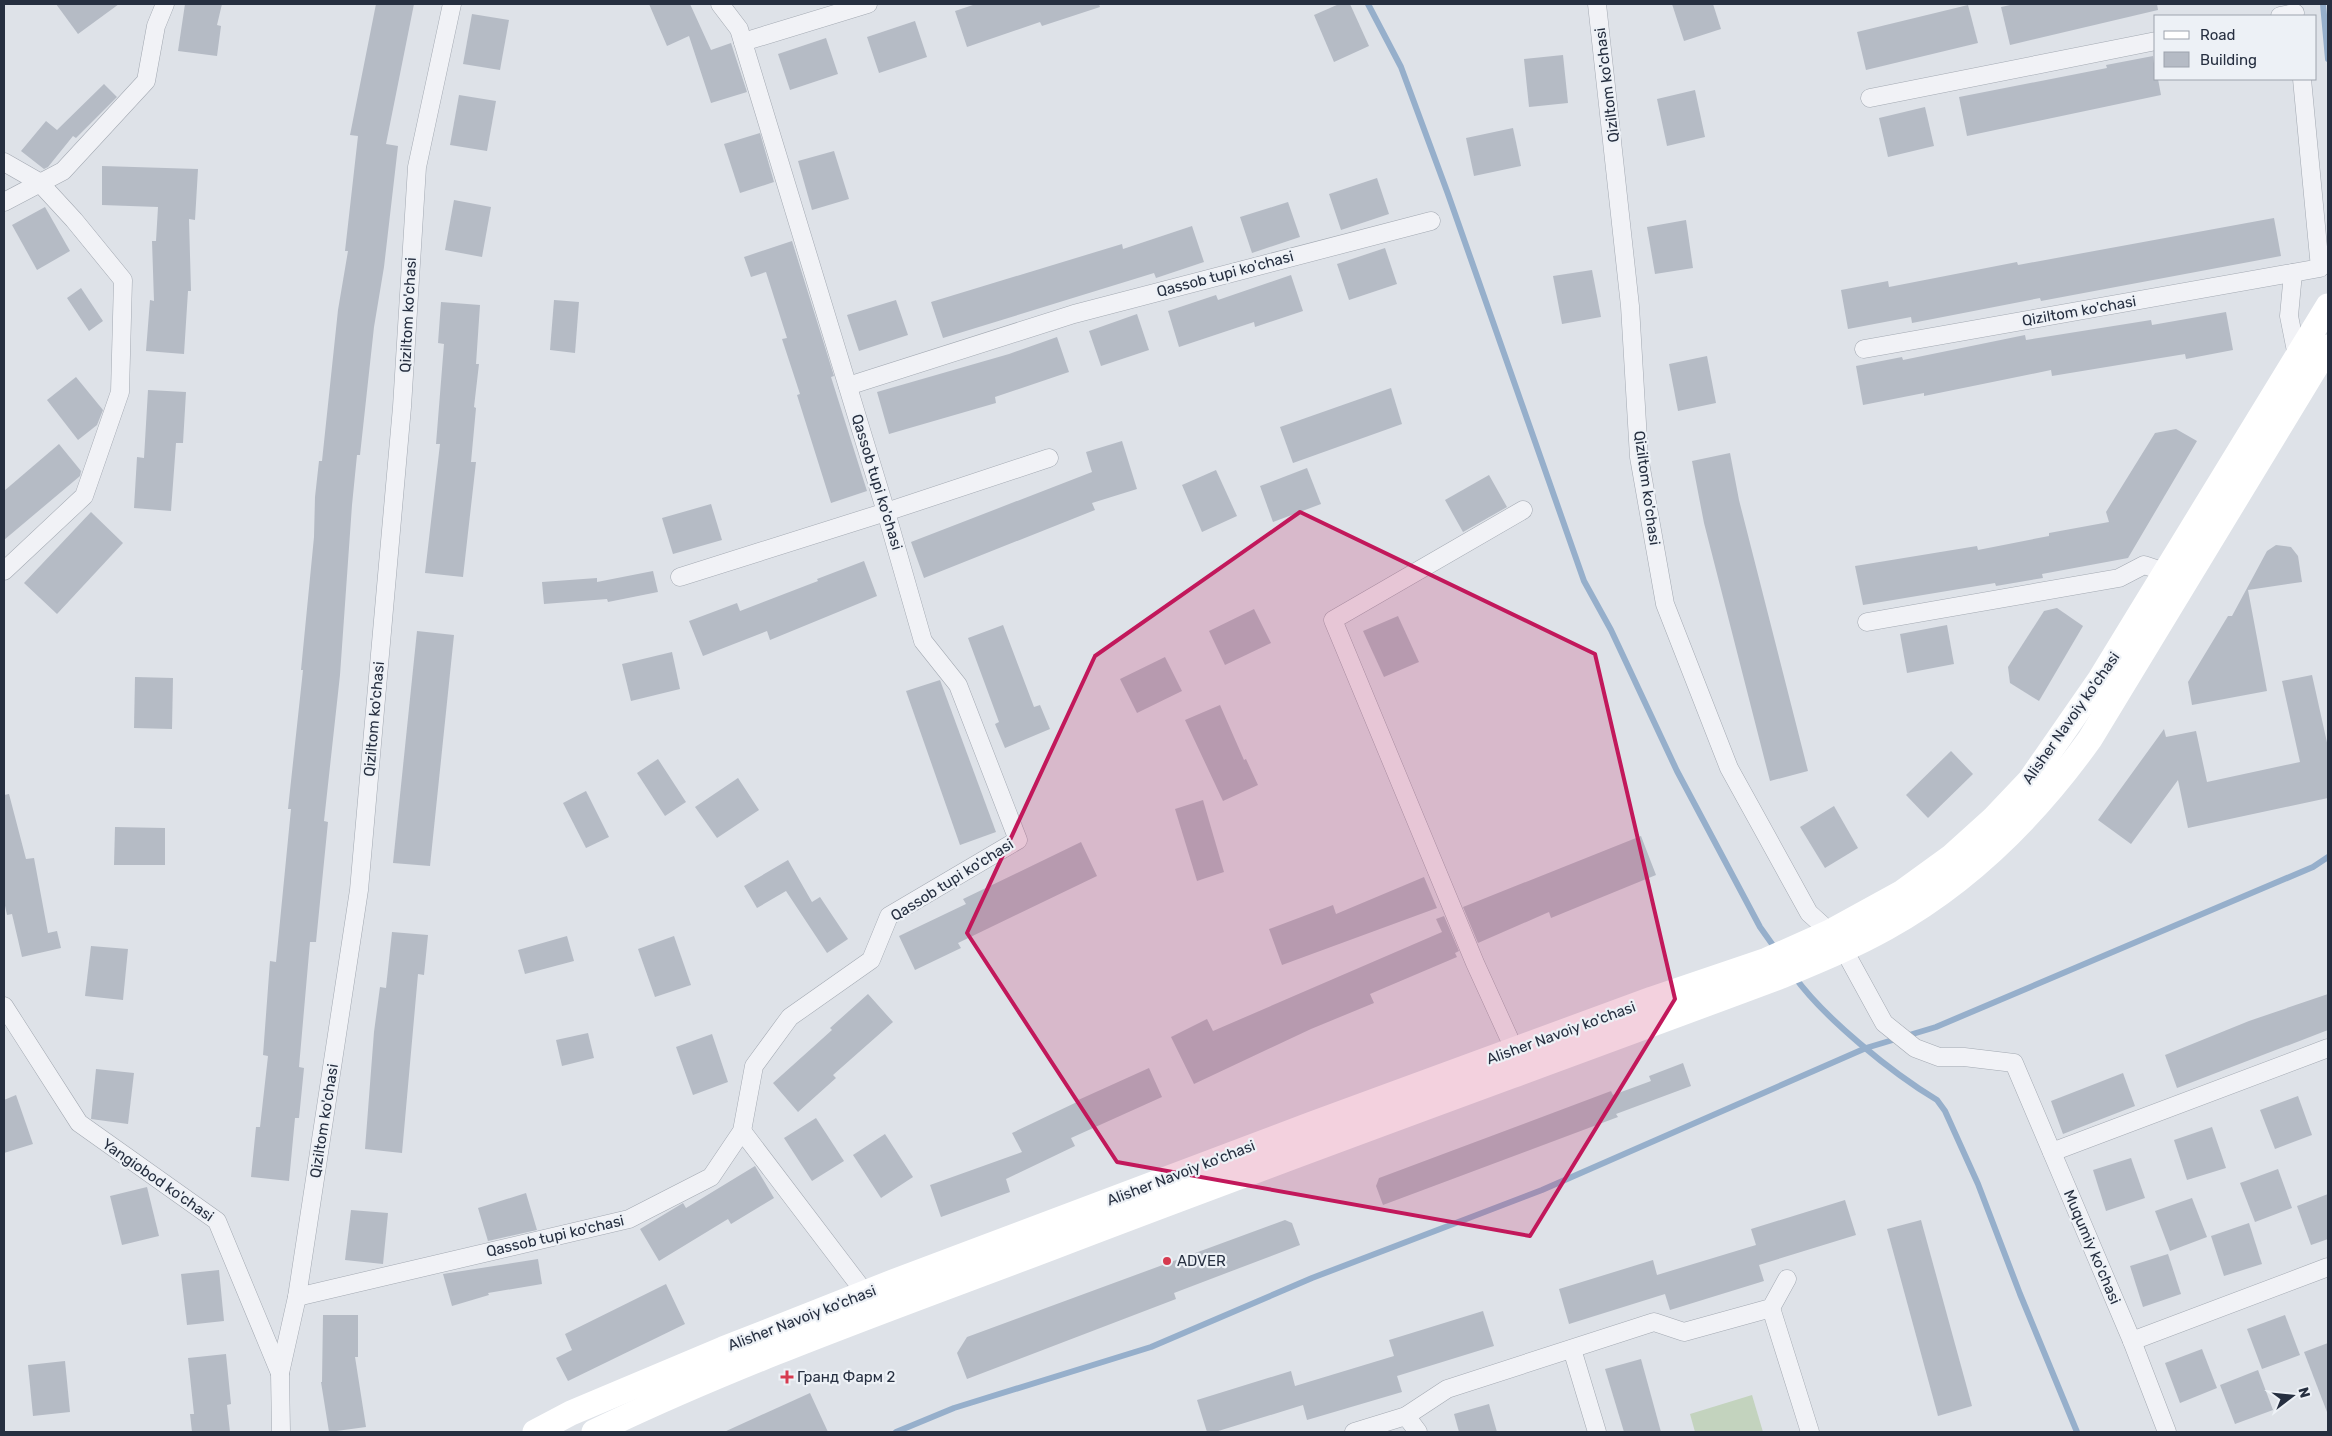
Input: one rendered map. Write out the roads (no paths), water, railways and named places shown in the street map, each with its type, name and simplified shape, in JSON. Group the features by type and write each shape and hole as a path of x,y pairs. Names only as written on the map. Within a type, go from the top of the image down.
{"main road":[{"name":"Alisher Navoiy ko'chasi","path":"535,1432 571,1413 722,1349 873,1303 1519,1060 1773,969 1837,941 1886,928 1928,903 1982,862 2059,783 2100,723 2315,355 2324,313"},
{"name":"Alisher Navoiy ko'chasi","path":"1837,941 1952,856 1993,820 2030,780 2100,679 2165,572 2315,355"},
{"name":"Alisher Navoiy ko'chasi","path":"594,1432 738,1369 873,1303"}],"street":[{"path":"4,202 63,171 146,81 156,26 165,4"},
{"name":"Qiziltom ko'chasi","path":"281,1432 280,1373 297,1297 359,890 402,407 417,167 452,4"},
{"name":"Qassob tupi ko'chasi","path":"297,1297 629,1219 711,1177 742,1132 754,1066 790,1017 871,960 890,916 1018,840 958,685 923,641 886,512 739,29 720,4"},
{"path":"743,42 868,4"},
{"name":"Qiziltom ko'chasi","path":"1598,4 1629,296 1639,457 1665,604 1730,768 1809,913 1837,941 1884,1023 1916,1048 1939,1056 2014,1063"},
{"path":"1870,98 2154,41"},
{"name":"Qiziltom ko'chasi","path":"1864,349 2320,268 2302,80"},
{"path":"4,162 40,182 124,280 120,392 84,496 4,571"},
{"name":"Qassob tupi ko'chasi","path":"848,386 1074,314 1431,221"},
{"path":"2293,273 2289,316 2315,355"},
{"path":"680,577 1049,458"},
{"path":"1519,1060 1476,963 1333,620 1524,510"},
{"path":"1867,622 2119,578 2144,565 2165,572"},
{"name":"Yangiobod ko'chasi","path":"4,1006 79,1123 217,1221 280,1373"},
{"path":"2052,1152 2328,1048"},
{"name":"Muqumiy ko'chasi","path":"2014,1063 2132,1341 2168,1432"},
{"path":"742,1132 873,1303"},
{"path":"2132,1341 2328,1267"},
{"path":"1354,1432 1406,1416 1447,1389 1654,1322 1684,1332 1771,1308 1787,1279"},
{"path":"1771,1308 1810,1432"},
{"path":"1572,1349 1597,1432"},
{"path":"1406,1416 1418,1432"}],"waterway":[{"path":"1368,4 1401,67 1448,194 1584,581 1611,630 1677,771 1760,927 1777,951"},
{"path":"2323,4 2328,59"},
{"path":"896,1432 954,1408 1151,1347 1312,1278 1542,1190 1866,1048 1936,1027 2313,867 2328,857"},
{"path":"1794,976 1823,1009 1860,1044 1919,1089 1937,1100 1945,1111 1978,1184 2020,1294 2077,1432"}],"place":[{"name":"ADVER","path":"1167,1261"},
{"name":"Гранд Фарм 2","path":"787,1377"}]}
